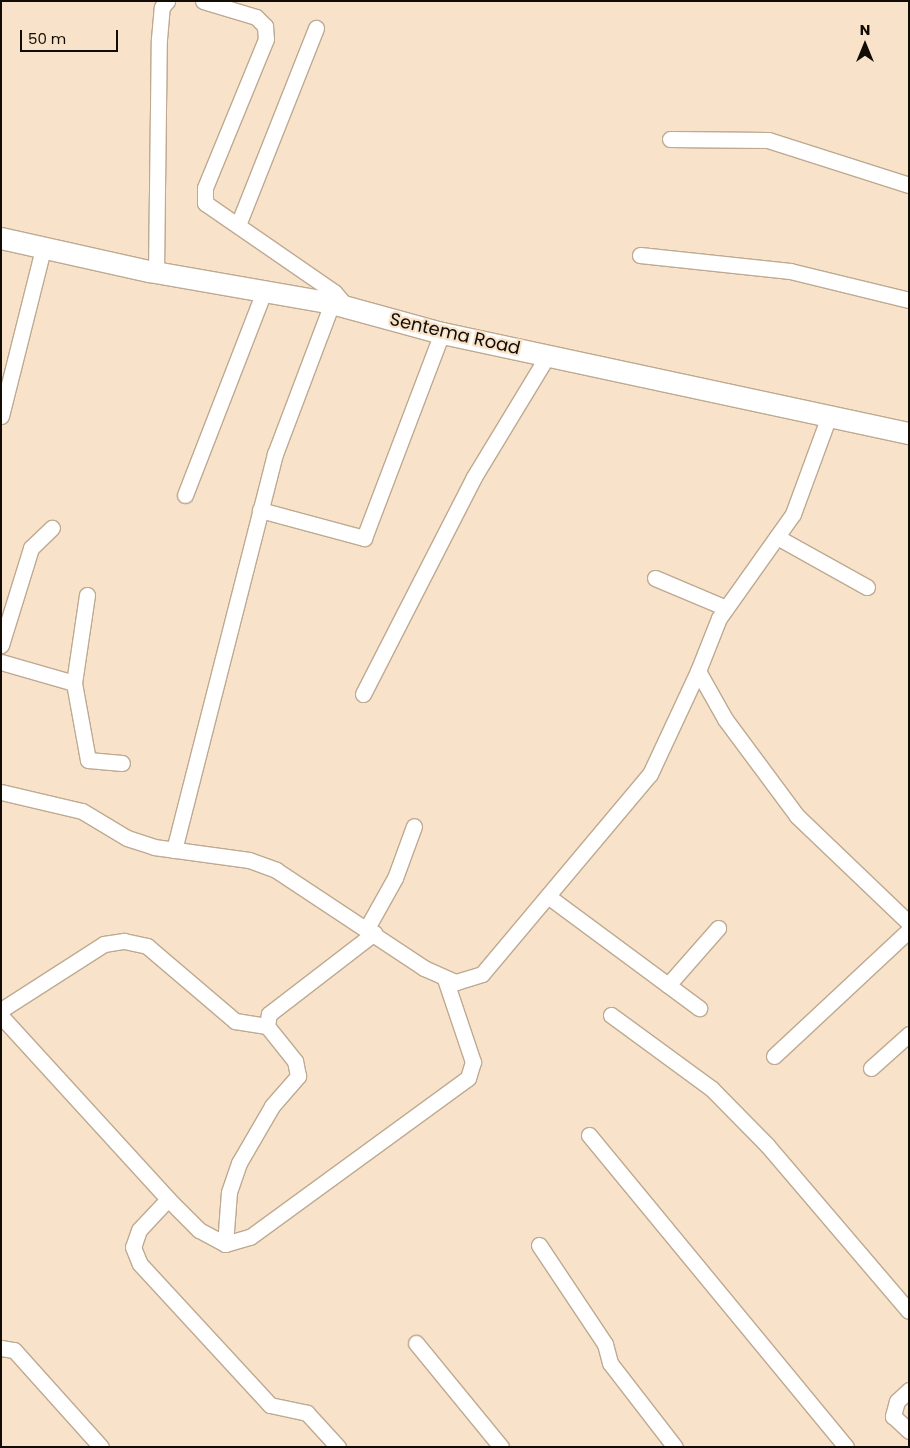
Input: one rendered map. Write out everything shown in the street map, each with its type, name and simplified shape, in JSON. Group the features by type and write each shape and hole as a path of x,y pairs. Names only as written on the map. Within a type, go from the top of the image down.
{"main road":[{"name":"Sentema Road","path":"1,238 44,245 156,272 265,289 340,306 442,334 909,433"}],"street":[{"path":"156,272 159,39 162,7 167,1"},
{"path":"174,850 275,454 340,306 334,292 238,225 210,210 205,188 262,56 265,26 256,17 203,1"},
{"path":"238,225 316,28"},
{"path":"670,139 768,140 909,186"},
{"path":"1,416 44,245"},
{"path":"640,255 790,271 909,300"},
{"path":"185,495 265,289"},
{"path":"260,510 364,538 442,334"},
{"path":"363,694 474,477 548,355"},
{"path":"1,792 82,811 127,838 174,850 249,860 276,870 445,979 456,982 482,974 549,897 650,774 726,608 799,504 829,416"},
{"path":"1,645 32,548 52,528"},
{"path":"776,537 866,587"},
{"path":"655,578 726,608"},
{"path":"87,595 74,683 88,760 122,763"},
{"path":"1,662 74,683"},
{"path":"698,671 725,719 797,816 909,923"},
{"path":"267,1026 269,1014 370,930 395,878 414,826"},
{"path":"549,897 699,1008"},
{"path":"668,985 718,928"},
{"path":"774,1056 909,930"},
{"path":"1,1010 104,944 124,941 147,946 235,1021 267,1026 295,1062 298,1076 272,1106 239,1163 229,1192 225,1244"},
{"path":"1,1016 168,1199 199,1230 225,1244 250,1237 468,1078 473,1062 445,979"},
{"path":"611,1015 712,1089 767,1145 909,1311"},
{"path":"871,1068 909,1034"},
{"path":"589,1135 846,1447"},
{"path":"168,1199 139,1230 134,1247 140,1264 270,1404 307,1413 338,1447"},
{"path":"539,1245 606,1344 610,1363 674,1447"},
{"path":"416,1343 501,1447"},
{"path":"1,1348 14,1350 101,1447"},
{"path":"909,1390 898,1401 893,1416 909,1431"}]}
